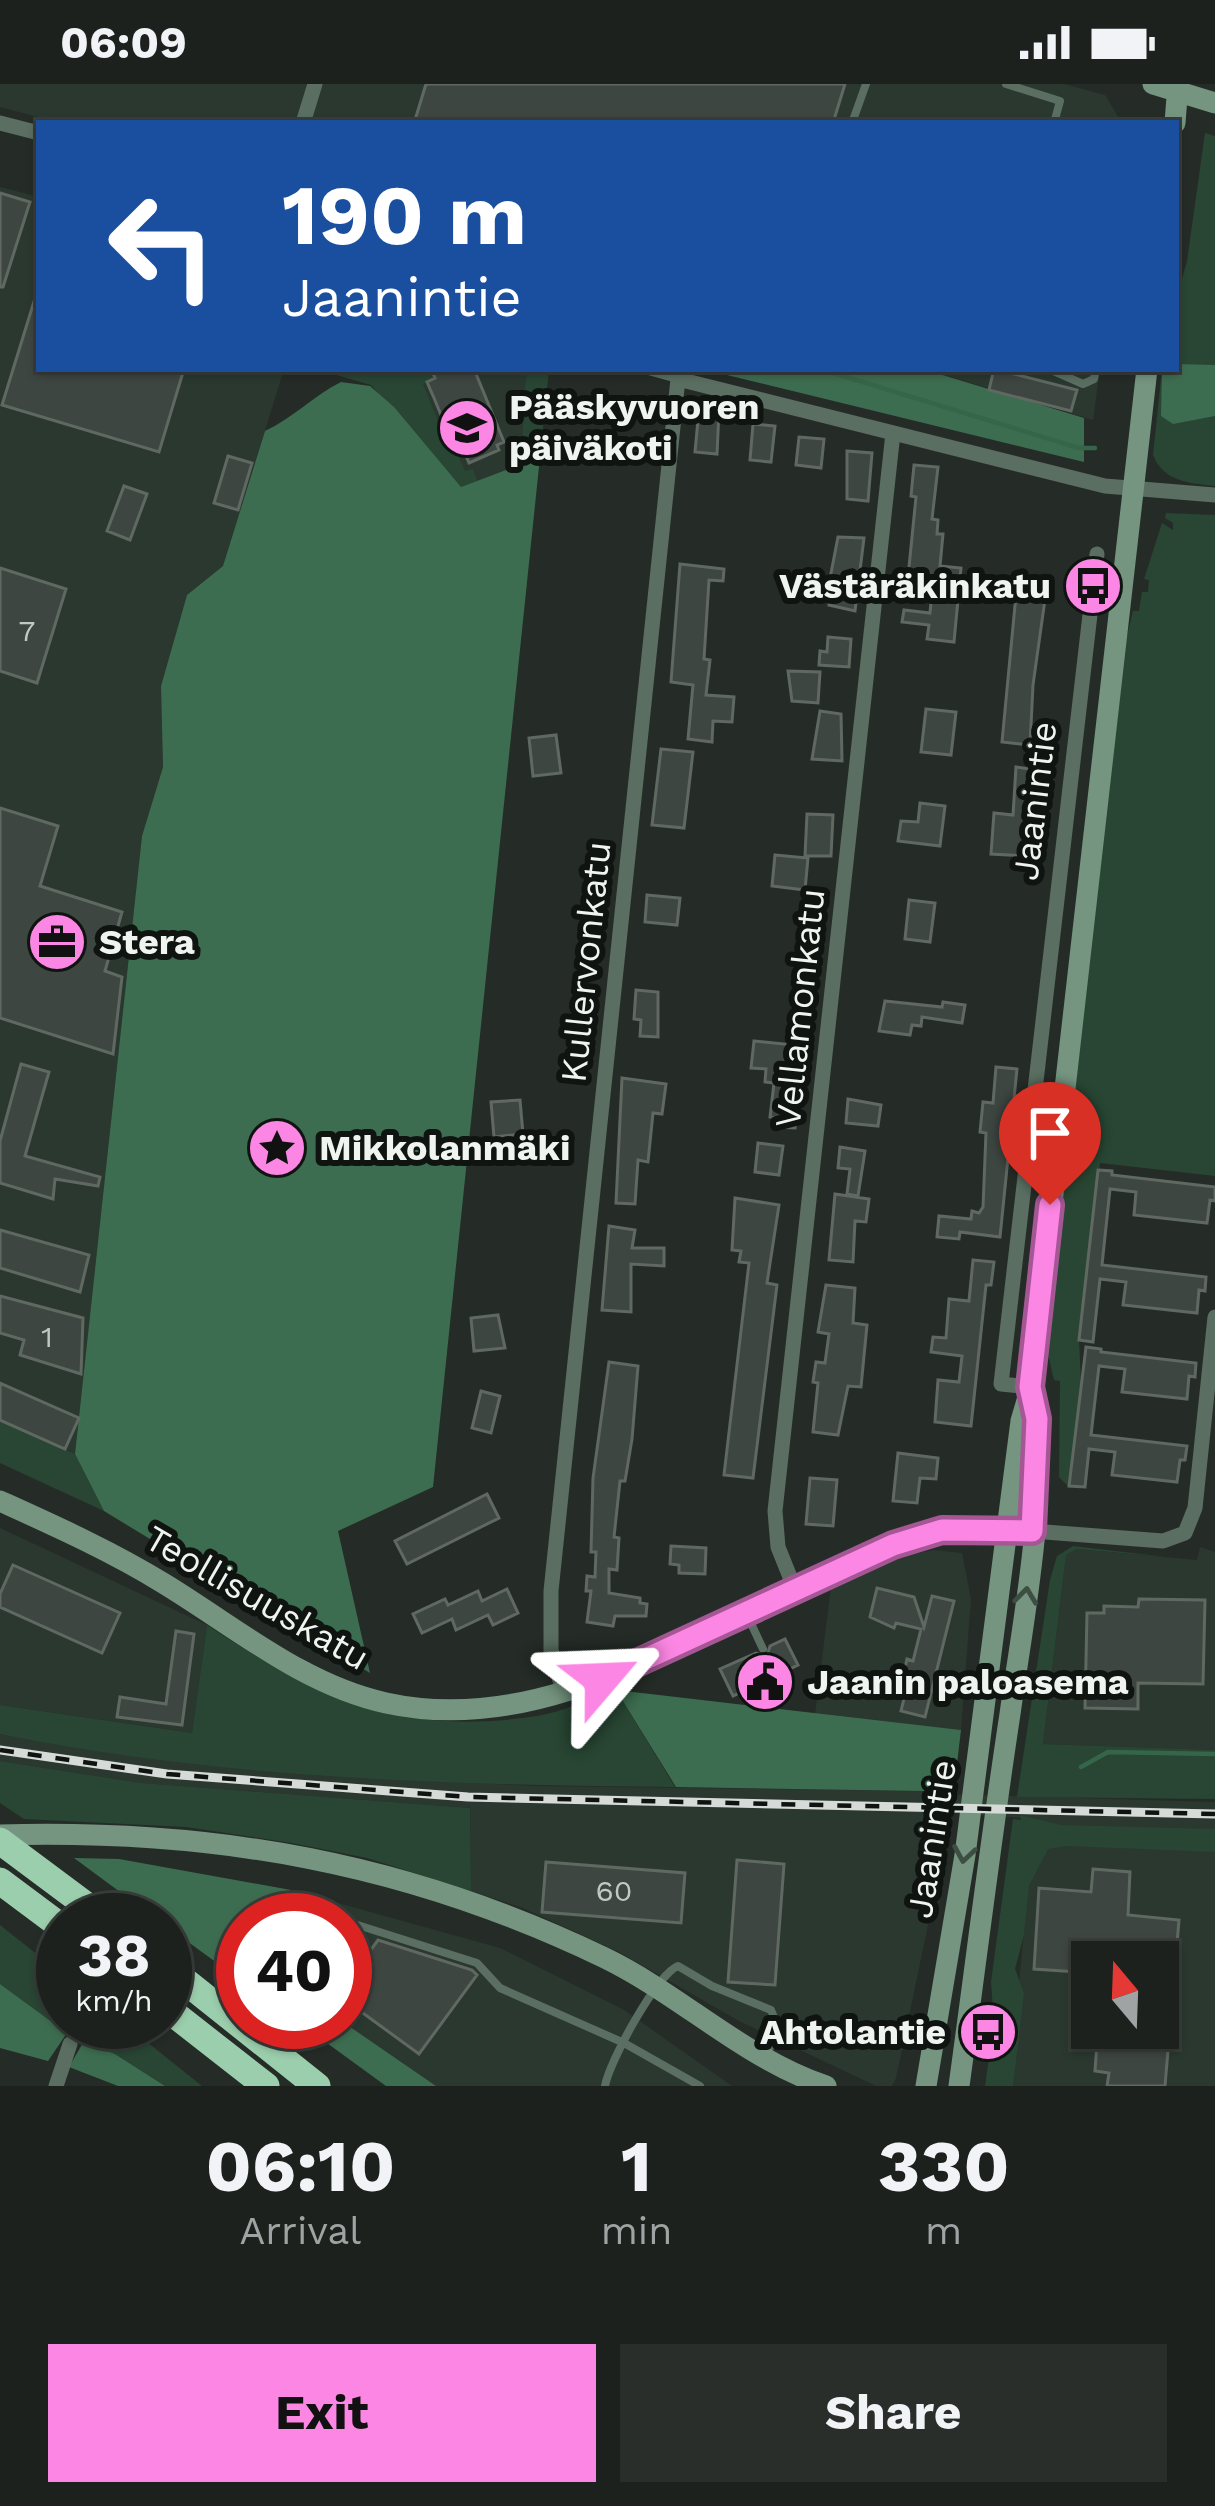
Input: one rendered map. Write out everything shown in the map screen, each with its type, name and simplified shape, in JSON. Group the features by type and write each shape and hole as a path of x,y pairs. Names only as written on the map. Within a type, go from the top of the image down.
{"highway":[{"path":"0,1838 71,1893"},
{"path":"0,1881 36,1908"},
{"path":"192,1986 216,2005"},
{"path":"192,2028 216,2047"},
{"path":"219,2049 266,2086"},
{"path":"273,2049 317,2086"},
{"path":"277,2049 339,2086"}],"main road":[{"path":"1153,84 1215,103"},
{"path":"1174,120 1178,88"},
{"name":"Jaanintie","path":"926,2086 965,1855 1021,1421 1030,1387 1147,372"},
{"name":"Jaanintie","path":"959,2086 1032,1531 1037,1419 1030,1387"},
{"name":"Teollisuuskatu","path":"0,1501 124,1560 318,1679 357,1695 438,1711 512,1706 564,1694 794,1587 921,1536 958,1529 1032,1531"},
{"path":"0,1838 150,1834 246,1846 368,1870 508,1907 656,1987 797,2080 826,2086"}],"street":[{"path":"304,120 315,84"},
{"path":"0,123 36,132"},
{"path":"678,379 1105,486 1215,496"},
{"name":"Kullervonkatu","path":"564,1694 551,1650 551,1591 678,379"},
{"name":"Vellamonkatu","path":"794,1587 778,1547 776,1510 893,433"},
{"name":"Jaanintie","path":"1030,1387 1001,1384 1097,554"},
{"path":"1090,617 1116,621"},
{"path":"1043,1018 1070,1020"},
{"path":"1032,1531 1163,1541 1185,1533 1195,1508 1210,1421 1215,1316"},
{"path":"56,2086 68,2049"}],"lane":[{"path":"853,120 866,84"},
{"path":"1006,84 1060,101 1055,120"},
{"path":"652,372 678,379"},
{"path":"1056,372 1083,384 1094,379 1095,372"},
{"path":"745,1610 763,1649"},
{"path":"372,1929 477,1963 500,1988 624,2043 700,2086"},
{"path":"605,2086 656,1987 678,1966 771,2010 780,2032 764,2057"}],"shaded area":[{"path":"0,84 1064,84 1105,95 1120,120 49,120 0,107"},
{"path":"0,187 36,196 36,372 283,372 223,566 187,595 161,686 163,767 142,836 75,1454 0,1420"},
{"name":"Pääskyvuoren päiväkoti","path":"326,372 528,372 523,464 461,487 371,385"},
{"path":"934,372 1100,372 1093,420"},
{"path":"0,1528 207,1625 192,1733 0,1705"},
{"path":"1200,1547 1215,1552 1215,1750 1043,1744 1066,1555 1077,1549 1197,1560"},
{"path":"933,1550 962,1553 971,1599 961,1730 815,1715 831,1587 890,1559"},
{"path":"0,1734 143,1757 404,1780 1215,1802 1215,2086 1009,2086 1035,1819 938,1812 929,1818 950,1820 896,2078 892,2086 876,2086 739,2021 619,1952 523,1908 471,1891 470,1808 142,1783 0,1761"},
{"path":"372,1912 500,1948 624,2010 732,2086 436,2086 372,2042"}],"green space":[{"path":"1205,133 1215,136 1215,486 1171,476 1153,455 1162,372 1179,372 1179,289"},
{"path":"1179,364 1215,365 1215,416 1173,424 1161,416 1162,372 1179,372"},
{"path":"326,372 432,372 435,378 423,384 443,433 455,429 466,454 459,457 465,471 473,469 477,481 461,487 371,385"},
{"path":"527,372 549,372 540,457 523,464 523,419 529,416 528,401 523,398"},
{"path":"714,372 933,372 1084,418 1084,462"},
{"path":"341,382 370,386 394,407 461,487 540,457 433,1487 338,1531 370,1673 104,1511 75,1454 142,836 163,767 161,686 187,595 223,566 265,431"},
{"path":"1166,513 1215,515 1215,1176 1100,1163 1079,1340 1081,1382 1069,1487 1059,1477 1060,1381 1054,1380 1046,1346 1121,660 1133,611 1139,611 1142,592 1148,592 1149,580 1144,579 1162,523 1173,530"},
{"path":"0,1420 75,1454 104,1511 0,1463"},
{"path":"1073,1546 1166,1557 1077,1549 1066,1555 1043,1744 1215,1750 1215,1799 1017,1797 1050,1580 1057,1556"},
{"path":"207,1625 324,1691 401,1716 488,1721 537,1716 616,1690 675,1787 336,1777 167,1761 0,1734 0,1705 192,1733"},
{"path":"616,1690 961,1730 955,1780 947,1795 676,1787"},
{"path":"0,1761 142,1783 470,1808 471,1891 367,1858 292,1843 186,1827 24,1819 0,1803"},
{"path":"1020,1815 1061,1825 1215,1829 1215,1852 1048,1849 1029,1886 1015,1969 1024,1993 1013,2086 985,2086 994,2024 991,1982 1013,1819 1021,1820"},
{"path":"74,1858 119,1859 291,1890 216,1893 216,1962 192,1945 192,1893 121,1893"},
{"path":"0,1925 36,1954 36,2010 0,1984"},
{"path":"0,1984 36,2010 36,2049 56,2049 48,2061 0,2048"},
{"path":"372,2042 436,2086 386,2086 335,2049 372,2049"},
{"path":"79,2049 103,2049 165,2086 118,2086 69,2067"},
{"path":"104,2049 156,2049 202,2086 165,2086"}],"building":[{"path":"426,84 845,84 834,120 415,120"},
{"path":"0,193 30,202 3,287 0,287"},
{"path":"36,295 36,372 183,372 159,452 2,405"},
{"path":"432,372 475,372 504,442 497,445 499,450 469,463 455,429 448,432 427,382 435,378"},
{"path":"993,372 1006,372 1077,390 1071,411 989,390"},
{"path":"699,409 719,411 717,454 695,452"},
{"path":"753,424 775,426 771,462 750,460"},
{"path":"799,437 824,439 821,468 796,465"},
{"path":"847,451 872,453 868,501 847,499"},
{"path":"228,456 252,463 238,510 214,503"},
{"path":"914,465 938,467 932,519 938,520 937,534 943,534 940,566 961,568 954,642 927,639 929,625 902,622 904,610 930,613 933,580 908,577 916,497 911,496"},
{"path":"124,486 147,494 130,540 107,531"},
{"path":"838,537 864,538 855,611 829,605 826,599"},
{"path":"680,564 724,569 723,581 709,580 706,695 734,697 732,722 713,721 712,742 688,739 693,685 671,682"},
{"path":"0,568 66,589 37,683 0,671"},
{"path":"1018,574 1048,578 1030,745 1002,742"},
{"path":"828,637 851,639 849,667 819,665 820,651 827,652"},
{"path":"788,671 820,672 818,703 792,701"},
{"path":"926,709 956,712 951,755 921,752"},
{"path":"820,711 841,714 842,761 812,759"},
{"path":"556,735 561,773 533,776 529,738"},
{"path":"661,749 693,752 684,828 652,825"},
{"path":"1016,767 1043,771 1042,778 1052,780 1048,811 1033,808 1030,856 991,854 994,813 1013,815"},
{"path":"920,803 945,806 940,846 898,841 901,821 918,822"},
{"name":"Stera","path":"0,808 58,826 40,886 122,912 105,971 122,977 113,1054 0,1018"},
{"path":"807,814 833,815 831,856 805,856"},
{"path":"775,855 808,858 805,890 772,886"},
{"path":"647,895 680,898 677,925 645,922"},
{"path":"909,900 935,903 930,942 905,939"},
{"path":"636,990 658,992 658,1037 640,1036 641,1020 634,1019"},
{"path":"885,1001 965,1005 962,1023 922,1017 921,1026 912,1025 910,1035 879,1031"},
{"path":"754,1041 794,1045 788,1103 798,1104 795,1128 776,1127 776,1118 770,1117 774,1083 765,1082 766,1069 751,1068"},
{"path":"21,1064 49,1072 25,1156 100,1177 98,1186 55,1179 53,1199 0,1183 0,1141"},
{"path":"996,1067 1017,1069 1000,1237 960,1232 959,1239 937,1237 939,1216 971,1219 972,1211 979,1213 983,1207 986,1133 980,1132 983,1102 993,1103"},
{"path":"622,1078 666,1084 662,1114 653,1113 648,1162 638,1160 635,1204 616,1203"},
{"path":"848,1099 881,1105 878,1126 846,1123"},
{"path":"520,1100 523,1134 494,1137 491,1102"},
{"path":"758,1143 783,1146 779,1175 755,1172"},
{"path":"840,1147 865,1151 858,1196 847,1194 850,1169 838,1168"},
{"path":"1098,1170 1215,1187 1207,1223 1134,1215 1136,1192 1110,1189 1102,1265 1206,1277 1205,1291 1199,1290 1197,1313 1123,1305 1126,1282 1100,1279 1093,1342 1079,1340"},
{"path":"835,1194 869,1199 866,1222 855,1221 853,1262 829,1260"},
{"path":"735,1198 779,1205 767,1283 777,1285 753,1478 724,1475 749,1263 739,1262 741,1251 732,1250"},
{"path":"609,1226 635,1230 632,1248 664,1248 664,1266 631,1264 631,1312 602,1310"},
{"path":"0,1230 89,1255 80,1292 0,1268"},
{"path":"973,1260 994,1262 991,1285 986,1285 971,1426 935,1422 938,1380 959,1382 962,1356 931,1352 933,1337 946,1338 949,1299 969,1301"},
{"path":"826,1285 855,1288 853,1323 867,1325 861,1387 848,1386 838,1435 813,1432 816,1362 825,1363 829,1334 818,1332"},
{"path":"0,1296 83,1318 81,1374 20,1355 24,1340 0,1333"},
{"path":"498,1315 505,1348 474,1351 471,1318"},
{"path":"1086,1347 1196,1363 1195,1377 1189,1376 1187,1399 1122,1392 1125,1369 1099,1366 1091,1435 1187,1446 1177,1482 1112,1475 1115,1452 1089,1449 1085,1487 1069,1486"},
{"path":"609,1362 638,1366 632,1439 625,1481 620,1481 614,1537 619,1538 617,1570 609,1569 609,1593 640,1598 640,1603 647,1604 646,1616 615,1616 613,1626 587,1622 591,1591 586,1591 587,1576 595,1577 593,1478"},
{"path":"0,1383 79,1418 65,1449 0,1420"},
{"path":"481,1391 500,1396 491,1433 472,1428"},
{"path":"898,1453 938,1458 936,1479 920,1478 917,1503 893,1501"},
{"path":"810,1478 837,1480 833,1526 806,1524"},
{"path":"487,1494 499,1518 407,1564 395,1541"},
{"path":"671,1546 706,1548 705,1574 679,1573 679,1565 670,1564"},
{"path":"13,1565 120,1613 102,1653 0,1607 0,1594"},
{"path":"877,1588 914,1597 924,1627 932,1596 954,1601 925,1717 901,1711 909,1678 903,1677 907,1659 913,1661 921,1629 896,1623 894,1628 870,1617"},
{"path":"507,1589 518,1613 493,1625 488,1615 456,1630 452,1619 422,1633 413,1614 445,1599 448,1605 478,1591 482,1601"},
{"path":"1139,1599 1205,1600 1203,1684 1138,1683 1138,1709 1085,1708 1087,1613 1104,1613 1104,1606 1138,1607"},
{"path":"176,1631 194,1634 182,1725 117,1717 120,1697 166,1704"},
{"path":"785,1639 798,1665 733,1696 720,1669 756,1653 767,1656 770,1646"},
{"path":"737,1860 784,1864 775,1985 728,1982"},
{"path":"546,1862 685,1873 681,1923 542,1912"},
{"path":"1093,1869 1130,1872 1128,1915 1179,1920 1177,1941 1071,1941 1071,1972 1034,1969 1039,1888 1091,1892"},
{"path":"378,1940 477,1975 419,2054 372,2020 372,1948"},
{"path":"1097,2049 1168,2049 1165,2086 1107,2086 1109,2073 1095,2071"}],"waterway":[{"path":"830,372 1079,448 1095,448"},
{"path":"1081,1767 1108,1752 1215,1754"}],"railway":[{"path":"0,1750 167,1774 468,1797 1215,1814"}],"place":[{"name":"Pääskyvuoren päiväkoti","path":"467,428"},
{"name":"Västäräkinkatu","path":"1093,586"},
{"name":"Stera","path":"57,942"},
{"name":"Mikkolanmäki","path":"277,1148"},
{"name":"Jaanin paloasema","path":"765,1682"},
{"name":"Ahtolantie","path":"988,2032"}],"route":[{"path":"602,1679 893,1545 942,1530 1032,1531 1037,1419 1030,1387 1050,1205"}]}
